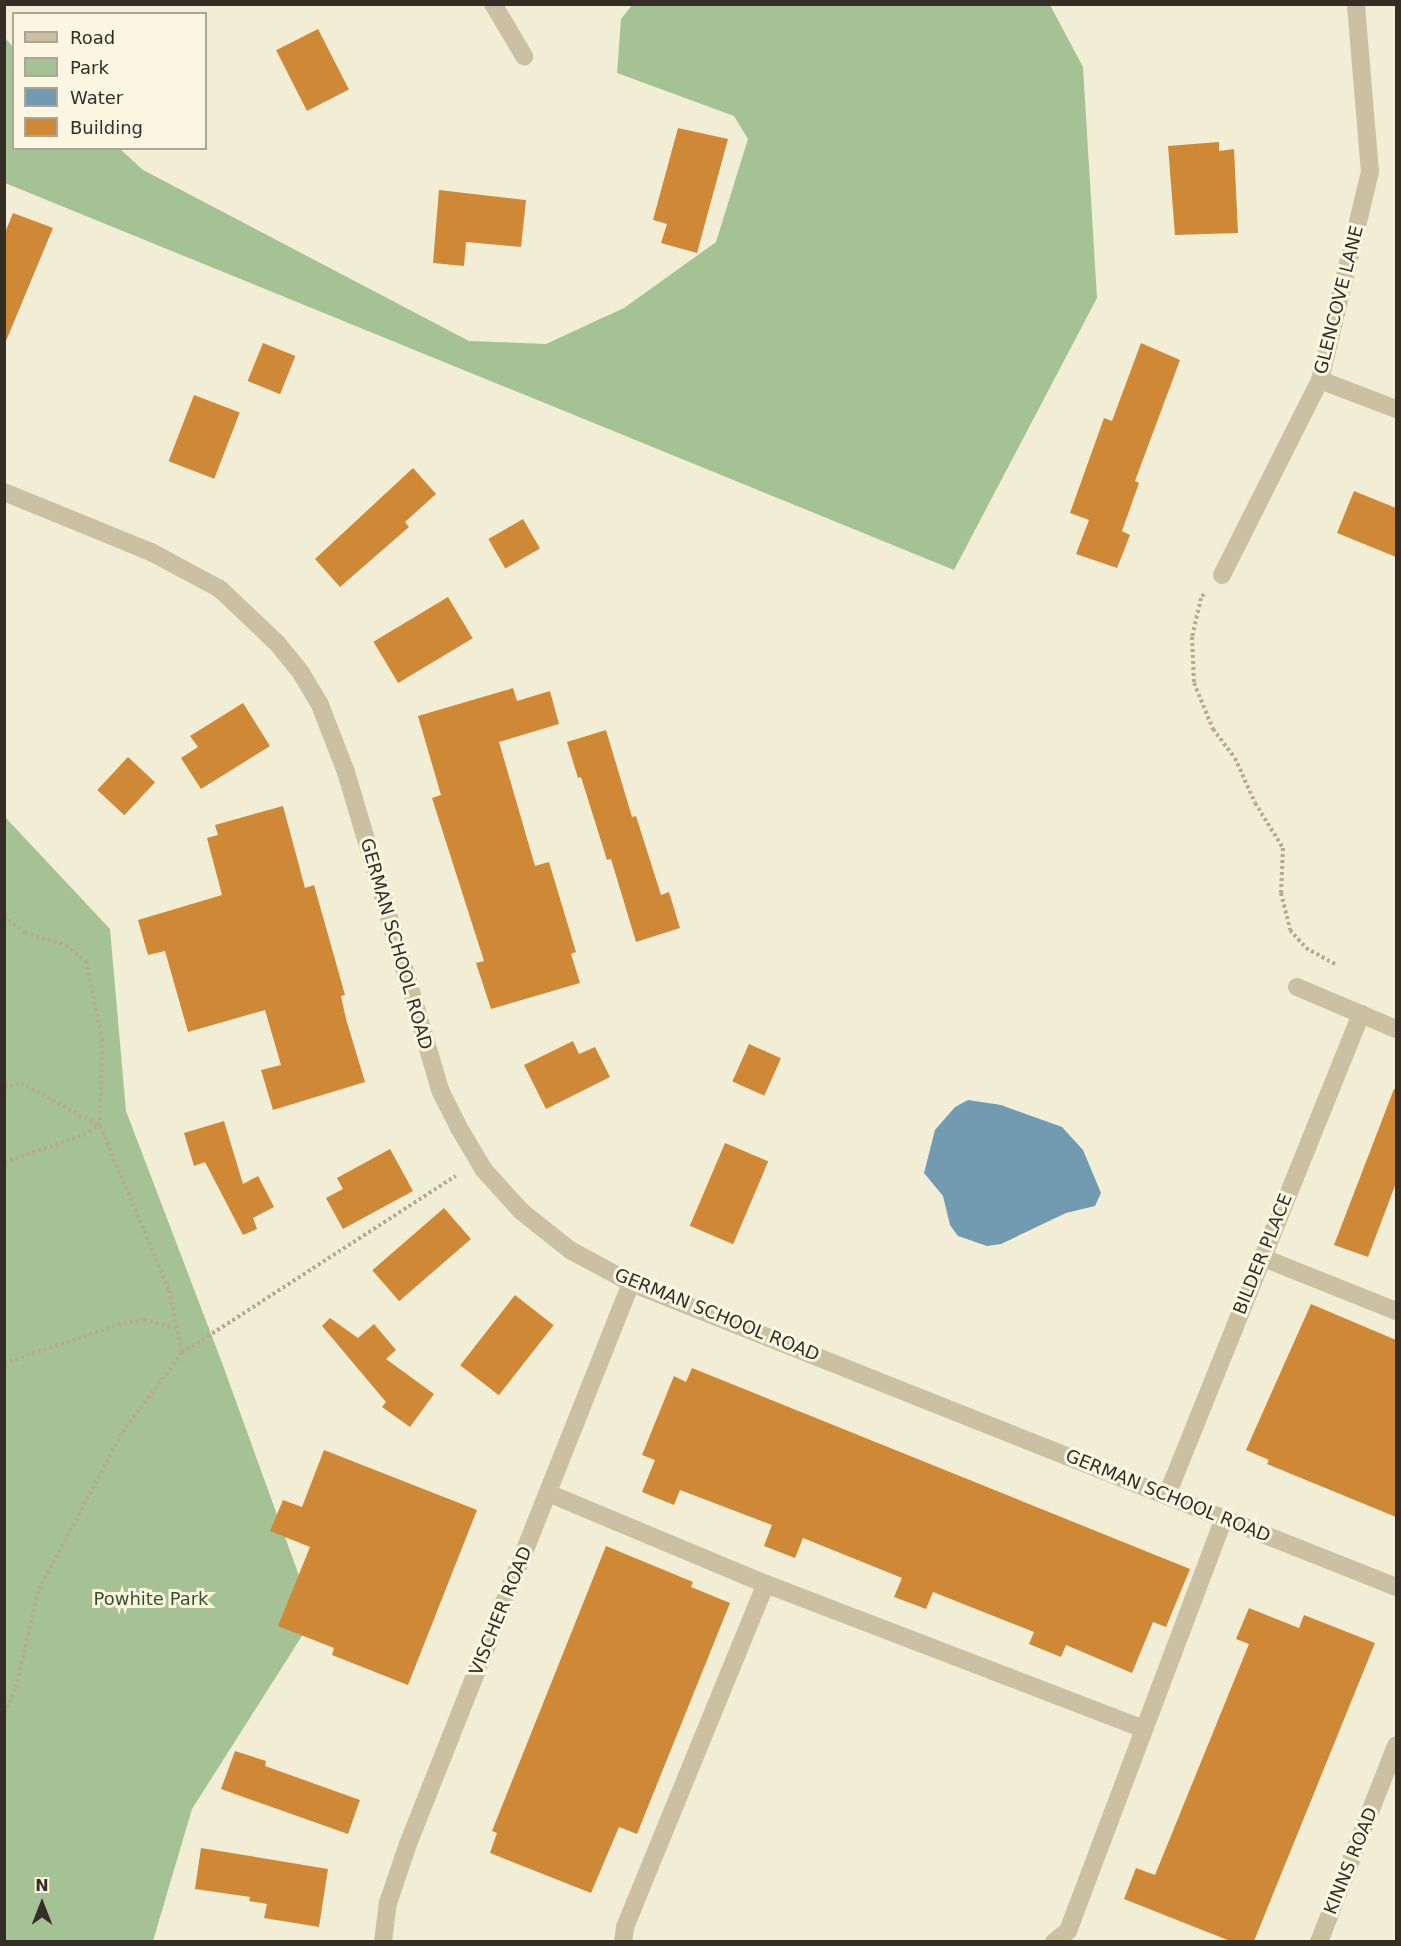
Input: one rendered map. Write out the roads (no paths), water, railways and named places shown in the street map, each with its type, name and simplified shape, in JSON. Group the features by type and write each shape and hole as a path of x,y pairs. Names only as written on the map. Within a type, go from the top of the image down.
{"street":[{"path":"493,4 524,57"},
{"name":"GLENCOVE LANE","path":"1222,575 1320,380 1370,172 1356,4"},
{"path":"1320,380 1396,409"},
{"name":"GERMAN SCHOOL ROAD","path":"4,492 151,552 220,589 263,628 301,673 320,705 346,771 440,1090 480,1161 521,1211 570,1250 631,1284 1396,1587"},
{"path":"1297,987 1396,1029"},
{"name":"BILDER PLACE","path":"1167,1495 1261,1257 1361,1014"},
{"path":"1261,1257 1396,1311"},
{"name":"VISCHER ROAD","path":"383,1941 388,1903 408,1844 631,1284"},
{"path":"548,1493 766,1584 1144,1729"},
{"path":"1054,1941 1068,1931 1224,1518"},
{"path":"623,1941 626,1927 766,1584"},
{"name":"KINNS ROAD","path":"1319,1941 1396,1746"}],"water":[{"path":"968,1100 1001,1105 1062,1127 1083,1150 1101,1193 1095,1206 1066,1213 1001,1244 987,1246 958,1236 950,1225 943,1196 924,1173 935,1130 955,1107"}],"park label":[{"name":"Powhite Park","path":"151,1599"}]}
